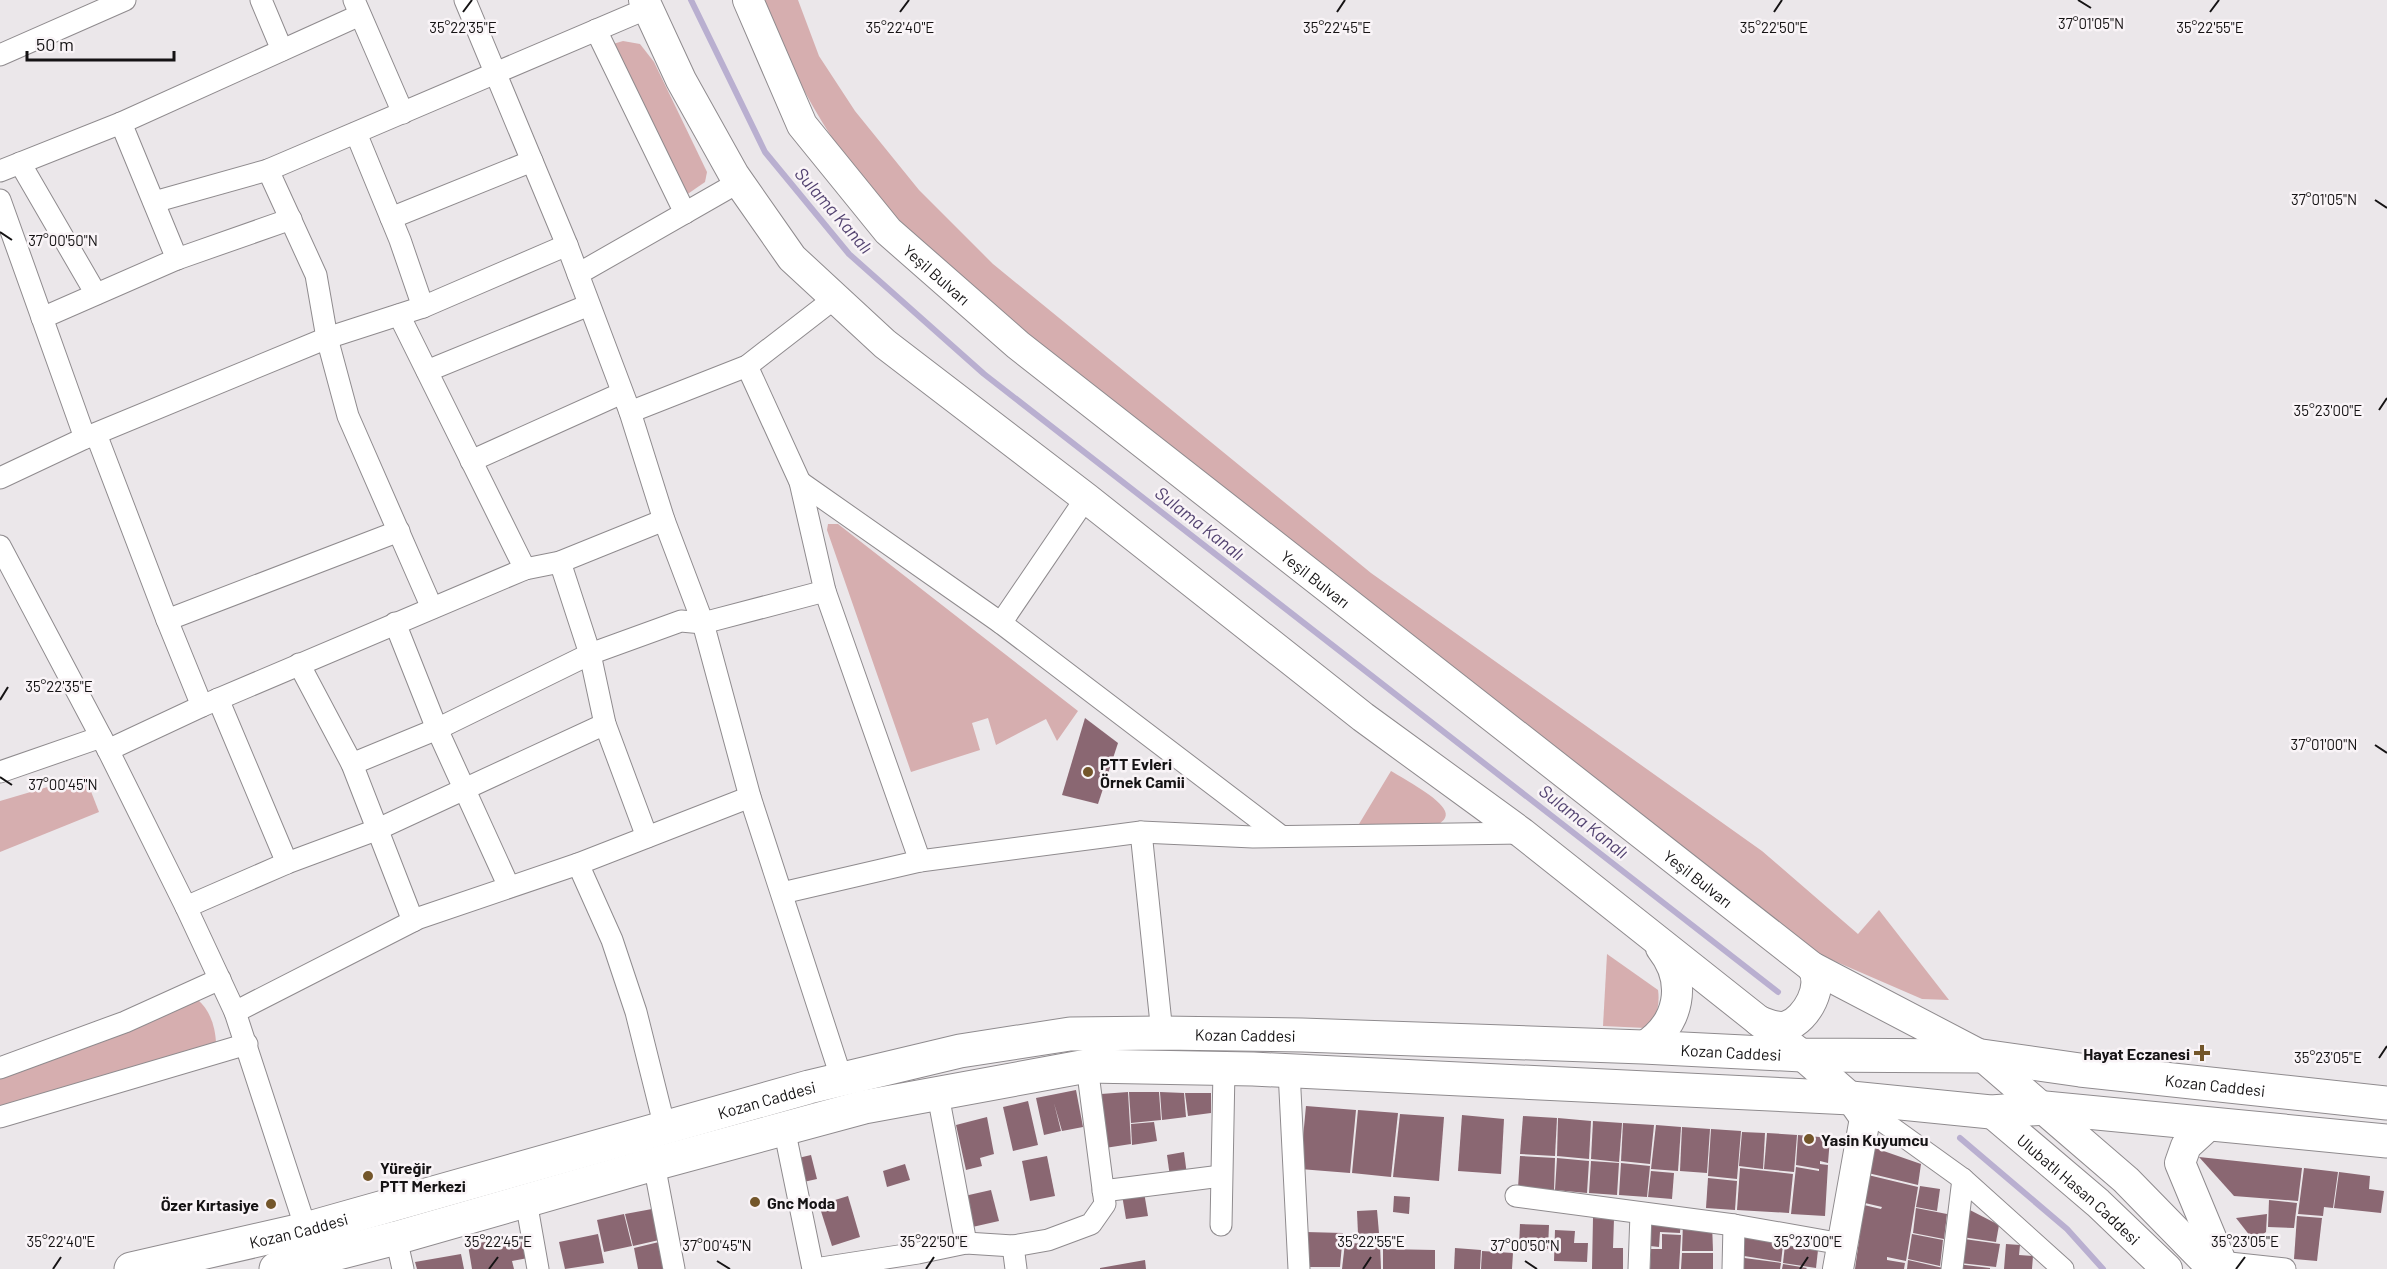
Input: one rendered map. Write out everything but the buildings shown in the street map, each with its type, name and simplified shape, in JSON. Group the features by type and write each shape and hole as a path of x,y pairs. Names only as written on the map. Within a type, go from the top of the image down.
{"highway":[{"name":"Kozan Caddesi","path":"131,1269 306,1229 843,1080 960,1051 1070,1034 1302,1035 1802,1055 1982,1056 2080,1070 2387,1102"},
{"name":"Kozan Caddesi","path":"276,1269 400,1254 526,1202 784,1128 864,1107 1087,1066 1289,1071 1851,1098 1990,1112 2045,1108 2387,1141"}],"main road":[{"name":"Yeşil Bulvarı","path":"748,0 802,125 888,231 1018,345 1812,967 1982,1056 2126,1180 2219,1267"},
{"path":"646,4 681,80 739,182 792,258 885,344 1086,498 1363,717 1522,833 1802,1055 1851,1098 1865,1118 1840,1257"},
{"path":"1643,1047 1660,1033 1670,1019 1677,996 1677,976 1670,960 1654,939"},
{"path":"1759,1022 1776,1027 1787,1026 1798,1017 1815,996 1816,973 1812,967"},
{"name":"Ulubatlı Hasan Caddesi","path":"1990,1112 2098,1203 2167,1269"},
{"path":"2209,1125 2186,1146 2180,1163 2219,1267"}],"street":[{"path":"0,55 125,0"},
{"path":"261,0 282,50"},
{"path":"465,0 567,244 630,412 664,520 703,623 750,796 843,1080"},
{"path":"154,202 268,170 596,30 646,4"},
{"path":"0,171 121,123 282,50 357,7 403,113"},
{"path":"596,30 685,213"},
{"path":"121,123 177,259"},
{"path":"356,133 391,218 423,307"},
{"path":"391,218 532,161"},
{"path":"20,163 96,294"},
{"path":"268,170 316,275 327,338 348,416 432,608"},
{"path":"578,274 739,182"},
{"path":"0,200 42,318 167,620 210,703 287,863"},
{"path":"42,318 177,259 291,219"},
{"path":"0,478 90,436 327,338 423,307 567,244"},
{"path":"630,412 747,366 835,298"},
{"path":"427,371 589,304"},
{"path":"399,315 525,569"},
{"path":"747,366 800,482 825,591 920,861"},
{"path":"471,461 622,393"},
{"path":"800,482 1001,623 1281,836"},
{"path":"1001,623 1086,498"},
{"path":"0,772 104,744 210,703 525,569 560,562 664,520"},
{"path":"167,620 399,531"},
{"path":"0,546 104,744 186,907 235,1012 306,1229"},
{"path":"560,562 590,654 604,724 647,837"},
{"path":"352,764 437,729 590,654 681,621 703,623 825,591"},
{"path":"395,623 437,729 509,887"},
{"path":"299,664 352,764 413,921"},
{"path":"186,907 287,863 376,830 604,724"},
{"path":"235,1012 413,921 578,864 750,796"},
{"path":"782,893 920,861 1141,832 1281,836 1522,833"},
{"path":"1141,832 1162,1033"},
{"path":"578,864 612,940 636,1012 665,1128"},
{"path":"0,1068 125,1022 219,979"},
{"path":"0,1117 247,1044"},
{"path":"784,1128 814,1269 919,1261 966,1243 1012,1246 1048,1240 1091,1224 1105,1204 1087,1066"},
{"path":"1221,1225 1224,1070"},
{"path":"1289,1071 1299,1269"},
{"path":"938,1095 966,1243"},
{"path":"1851,1098 1963,1179 2054,1264"},
{"path":"654,1164 674,1269"},
{"path":"1103,1191 1221,1176"},
{"path":"1952,1269 1963,1179"},
{"path":"1516,1196 1734,1225 1840,1257"},
{"path":"526,1202 538,1269"},
{"path":"1639,1269 1641,1214"},
{"path":"1733,1269 1734,1225"},
{"path":"1012,1246 1016,1269"},
{"path":"2219,1267 2285,1269"}],"shaded area":[{"path":"763,0 798,0 819,56 855,111 919,190 993,264 1371,573 1762,851 1858,934 1879,910 1949,1000 1922,999 1809,950 1014,328 918,244 882,206 861,179 805,93 775,31"},
{"path":"623,41 640,44 654,62 707,172 705,182 679,200 613,44"},
{"path":"828,524 838,524 1078,711 1057,741 1046,719 996,745 988,718 972,723 980,750 911,772 827,530"},
{"path":"1391,771 1436,800 1446,813 1445,818 1436,826 1356,829"},
{"path":"85,776 99,812 0,852 0,801"},
{"path":"1607,954 1658,990 1657,1011 1653,1021 1646,1028 1603,1026"},
{"path":"197,999 211,1019 216,1042 0,1106 0,1075"}],"waterway":[{"name":"Sulama Kanalı","path":"691,0 765,152 849,254 984,374 1778,992"},
{"path":"1960,1138 2067,1229 2103,1269"}],"place":[{"name":"PTT Evleri Örnek Camii","path":"1088,772"},
{"name":"Hayat Eczanesi","path":"2202,1053"},
{"name":"Yasin Kuyumcu","path":"1809,1139"},
{"name":"Yüreğir PTT Merkezi","path":"368,1176"},
{"name":"Gnc Moda","path":"755,1202"},
{"name":"Özer Kırtasiye","path":"271,1204"}]}
